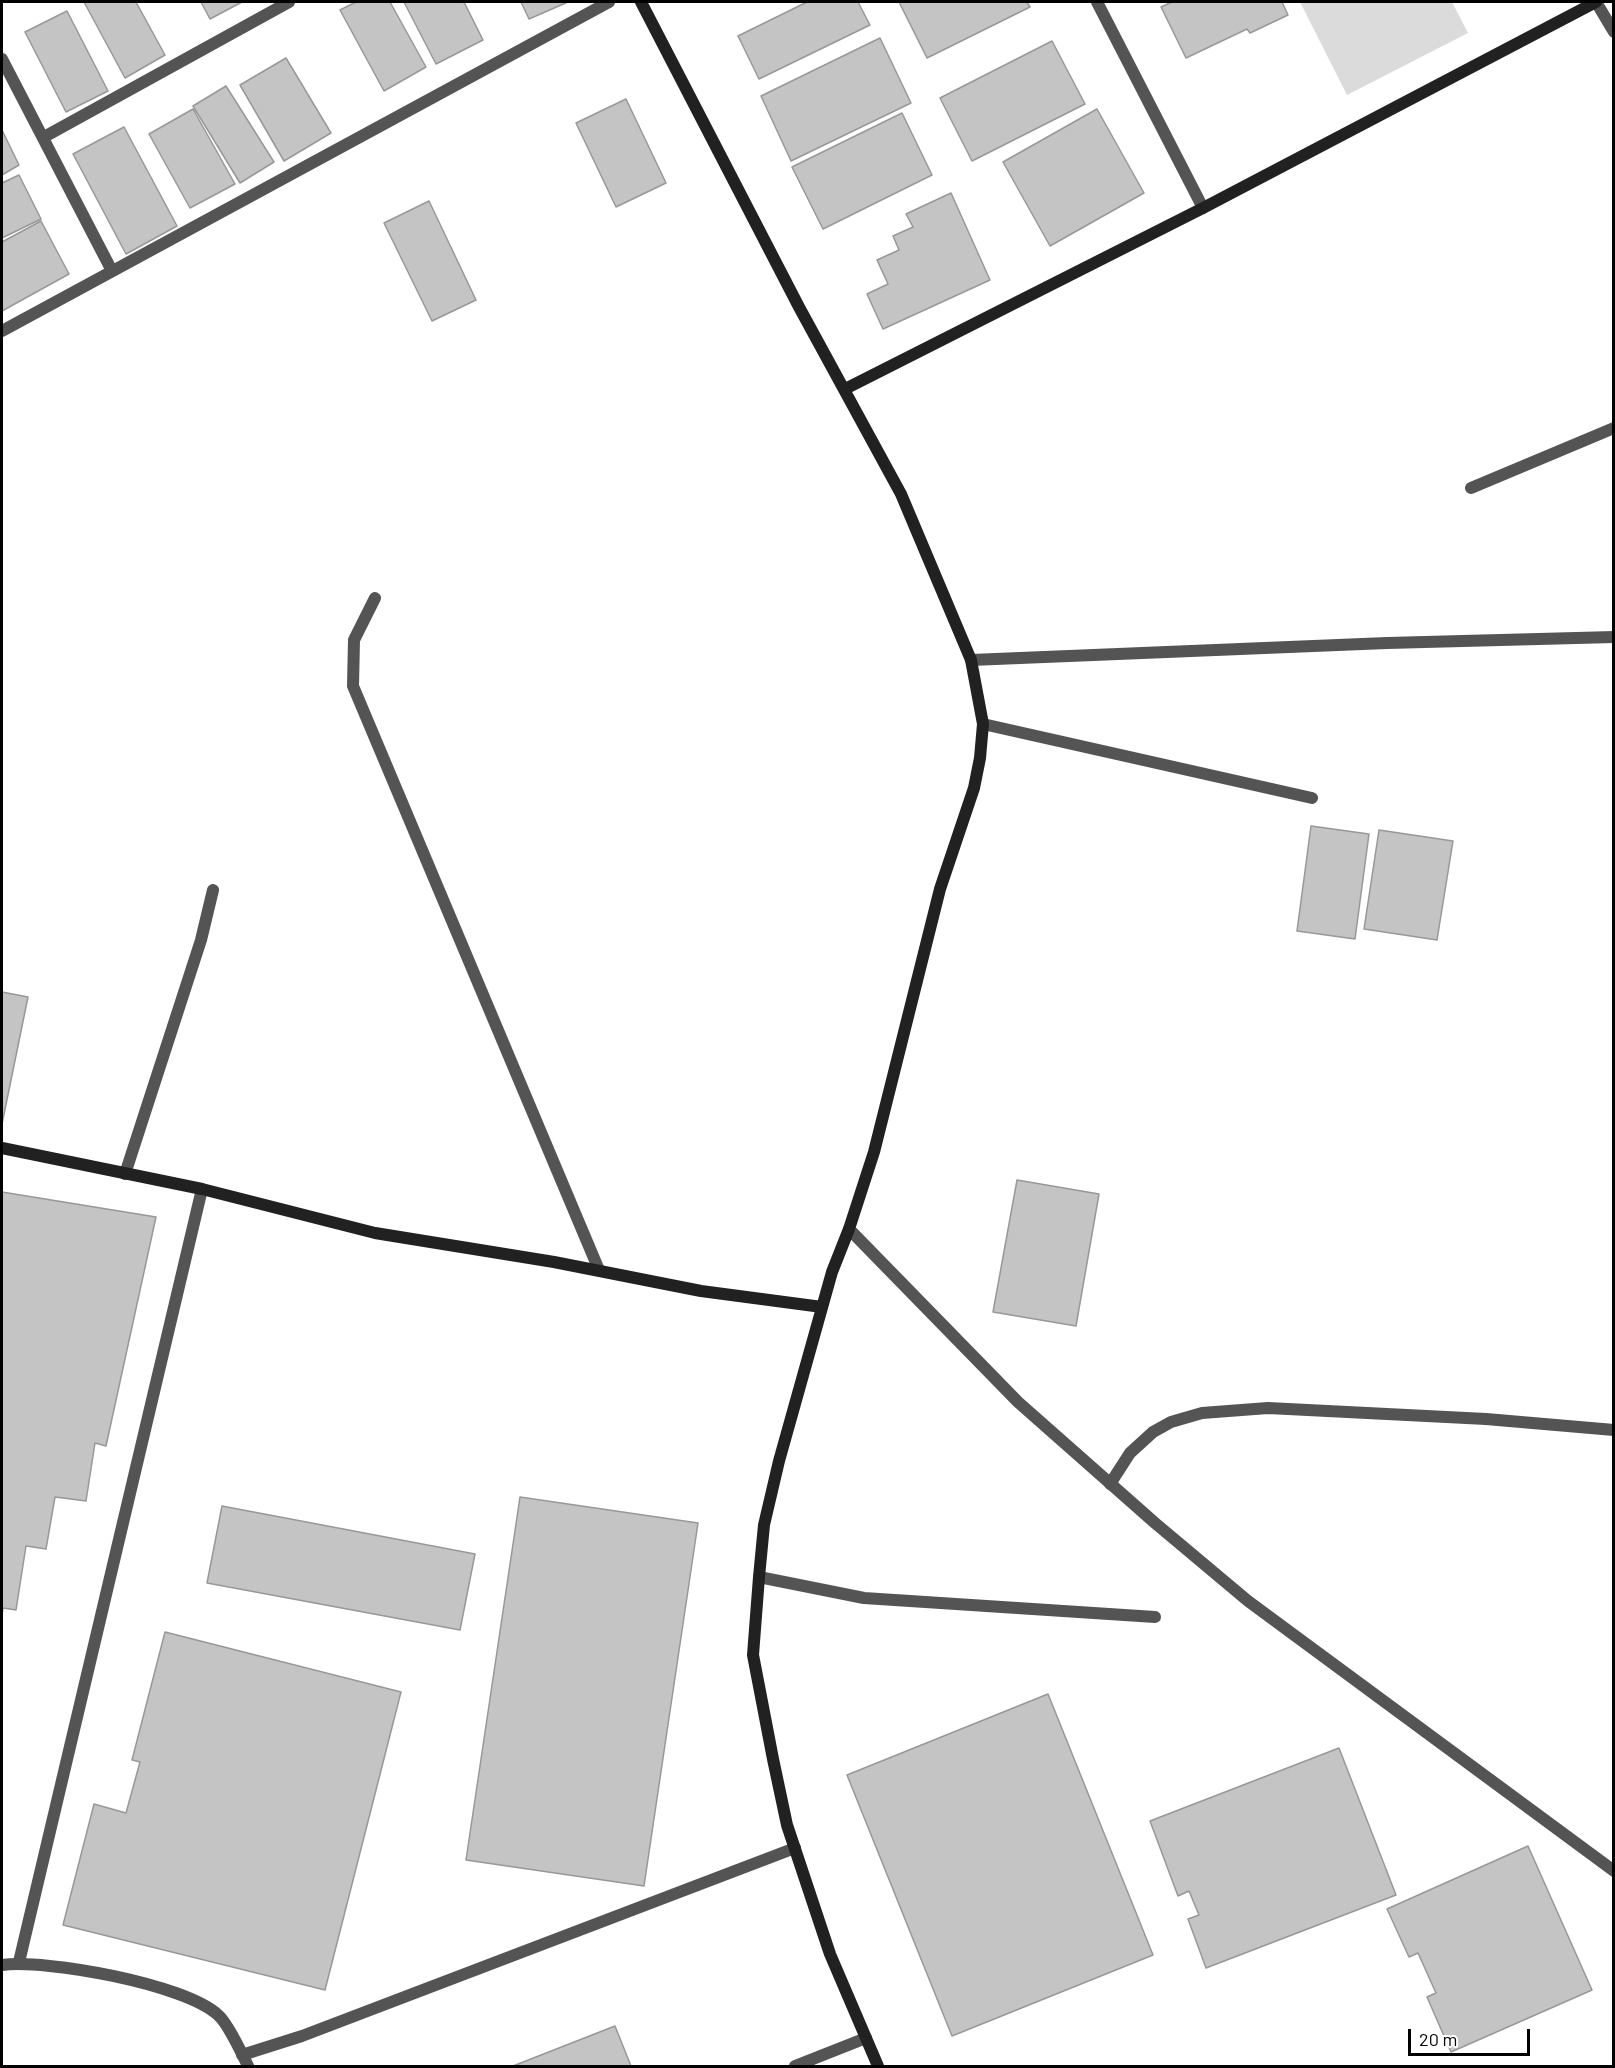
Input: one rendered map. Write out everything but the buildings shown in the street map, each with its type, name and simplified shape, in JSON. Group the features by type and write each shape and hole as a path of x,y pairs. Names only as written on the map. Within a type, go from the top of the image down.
{"street":[{"path":"44,137 289,2"},
{"path":"2,331 609,2"},
{"path":"641,2 799,307 901,494 971,660 983,724 975,788 940,889 874,1152 849,1229 832,1272 779,1461 764,1525 759,1577 753,1655 787,1825 830,1954 878,2067"},
{"path":"1097,2 1203,208"},
{"path":"845,389 1203,208 1596,2 1614,33"},
{"path":"2,59 112,271"},
{"path":"1471,488 1614,428"},
{"path":"375,598 354,640 353,686 599,1270"},
{"path":"971,660 1387,643 1614,637"},
{"path":"983,724 1312,798"},
{"path":"125,1174 201,940 213,890"},
{"path":"2,1148 202,1189 375,1233 599,1270 701,1291 822,1307"},
{"path":"18,1962 202,1189"},
{"path":"849,1229 1018,1402 1110,1484 1248,1601 1614,1871"},
{"path":"1110,1484 1130,1452 1153,1432 1171,1422 1202,1413 1268,1408 1486,1419 1614,1430"},
{"path":"759,1577 864,1599 1155,1617"},
{"path":"2,1965 18,1962 79,1970 159,1986 193,1998 219,2015 245,2061 302,2036 795,1848"},
{"path":"795,2067 866,2038"}],"shaded area":[{"path":"1300,2 1452,2 1468,33 1347,95"}]}
